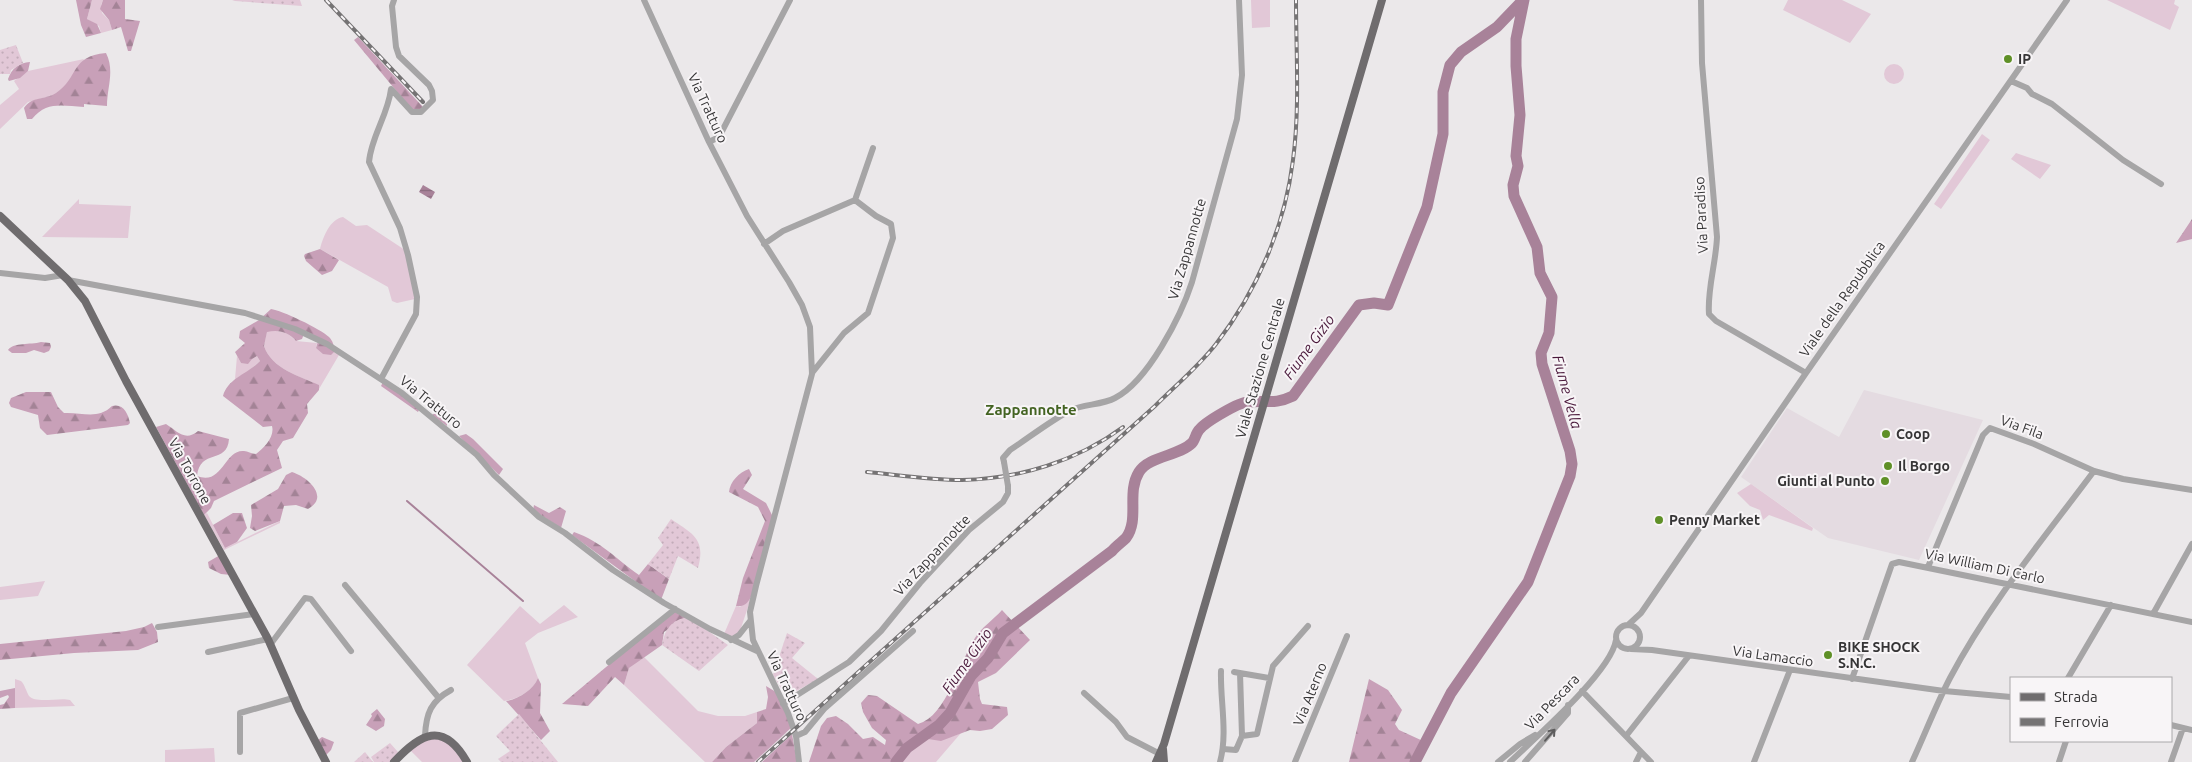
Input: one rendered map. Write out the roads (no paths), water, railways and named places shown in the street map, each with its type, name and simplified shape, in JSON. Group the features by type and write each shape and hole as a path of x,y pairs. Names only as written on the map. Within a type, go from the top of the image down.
{"main road":[{"name":"Viale Stazione Centrale","path":"1156,762 1164,744 1382,0"},
{"name":"Via Torrone","path":"0,216 65,277 85,301 126,381 269,642 293,698 326,762"},
{"path":"394,762 408,748 425,736 441,736 448,740 467,762"},
{"name":"Viale Stazione Centrale","path":"1164,744 1164,762"}],"street":[{"path":"381,379 416,314 417,297 403,237 369,162 370,152 390,103 391,89 412,112 421,112 433,100 429,85 399,56 395,39 392,6 394,0"},
{"name":"Via Tratturo","path":"644,0 709,142 746,216 802,305 810,327 812,374 756,586 750,621 757,651 783,704 796,736 799,762"},
{"path":"709,142 719,137 790,0"},
{"name":"Via Zappannotte","path":"783,704 836,672 862,649 881,631 920,583 969,530 1003,502 1008,493 1004,458 1010,450 1072,410 1116,398 1147,368 1170,334 1185,303 1192,282 1237,118 1242,75 1239,0"},
{"name":"Via Paradiso","path":"1701,0 1702,63 1717,237 1716,260 1708,302 1709,314 1716,321 1806,373"},
{"name":"Viale della Repubblica","path":"1628,625 1641,613 2067,0"},
{"path":"2011,81 2027,88 2032,94 2052,104 2123,160 2161,184"},
{"path":"764,244 783,232 855,200 873,148"},
{"path":"812,374 844,333 868,313 893,238 890,224 855,200"},
{"name":"Via Tratturo","path":"0,273 45,278 65,277 244,313 274,321 328,344 402,393 477,455 494,475 539,517 565,533 613,570 674,608 731,640 757,651"},
{"path":"812,348 824,357"},
{"name":"Via Fila","path":"1928,567 1983,435 1990,428 2034,444 2094,472 2192,490"},
{"path":"1912,762 1944,691 1974,639 2010,584 2094,472"},
{"path":"2153,614 2192,544"},
{"name":"Via William Di Carlo","path":"1852,679 1892,564 1899,562 2192,622"},
{"path":"345,585 438,697"},
{"path":"208,652 269,642 305,598 311,599 351,651"},
{"path":"2069,677 2111,605"},
{"path":"610,662 674,608"},
{"name":"Viale della Repubblica","path":"1638,630 1641,613"},
{"path":"158,627 254,614"},
{"path":"731,640 739,635 750,621"},
{"path":"1640,638 1638,644 1629,650 1620,647 1616,640 1618,629 1628,625 1634,626 1638,630 1644,644 1652,650"},
{"path":"1242,736 1257,734 1269,678 1276,661 1308,626"},
{"path":"796,736 805,732 824,709 913,631"},
{"name":"Via Aterno","path":"1295,762 1347,636"},
{"name":"Via Pescara","path":"1510,762 1582,691 1610,657 1616,640"},
{"name":"Via Lamaccio","path":"1629,650 1652,650 1688,657 1852,679 1944,691 2010,697"},
{"name":"Via Pescara","path":"1610,657 1629,650"},
{"path":"1626,736 1688,657"},
{"path":"1754,762 1790,670"},
{"path":"1220,762 1223,749 1221,671"},
{"path":"1223,749 1236,750 1242,736 1237,673 1269,678"},
{"path":"425,736 426,719 438,697 452,690"},
{"path":"1582,691 1651,762"},
{"path":"1084,693 1116,722 1127,737 1160,754"},
{"path":"240,752 240,713 293,698"},
{"path":"1525,762 1568,712 1568,705"},
{"path":"2172,726 2192,730"},
{"path":"2171,762 2183,728"},
{"path":"1498,762 1527,739 1539,734"},
{"path":"2059,762 2066,742"},
{"path":"1636,762 1641,752"}],"waterway":[{"name":"Fiume Gizio","path":"896,762 907,748 939,725 950,713 971,676 988,658 1003,633 1112,551 1126,538 1132,523 1135,480 1144,467 1157,459 1180,451 1193,442 1202,427 1237,405 1248,402 1275,401 1293,396 1359,305 1374,303 1388,305 1427,207 1443,134 1443,92 1450,65 1461,52 1497,27 1523,0"},
{"name":"Fiume Vella","path":"1415,762 1451,693 1528,582 1570,476 1572,464 1570,451 1542,364 1541,353 1549,333 1552,297 1540,273 1537,247 1514,196 1513,185 1518,166 1516,156 1520,115 1516,39 1524,0"},
{"path":"407,501 523,601"}],"railway":[{"path":"326,0 423,102"},
{"path":"758,762 1155,406 1202,361 1231,324 1267,257 1276,233 1289,185 1296,120 1296,0"},
{"path":"867,472 950,480 1005,476 1047,466 1067,458 1105,439 1123,427"}],"place":[{"name":"IP","path":"2008,59"},
{"name":"Coop","path":"1886,434"},
{"name":"Il Borgo","path":"1888,466"},
{"name":"Giunti al Punto","path":"1885,481"},
{"name":"Penny Market","path":"1659,520"},
{"name":"BIKE SHOCK S.N.C.","path":"1828,655"}],"district":[{"name":"Zappannotte","path":"1031,410"}]}
